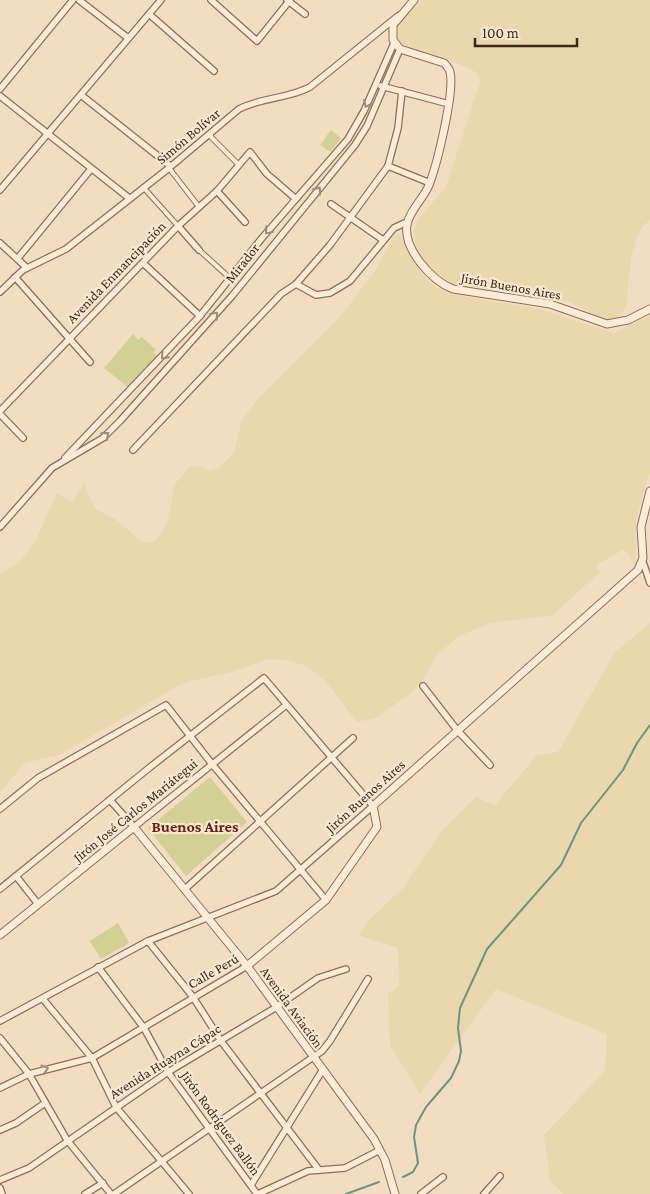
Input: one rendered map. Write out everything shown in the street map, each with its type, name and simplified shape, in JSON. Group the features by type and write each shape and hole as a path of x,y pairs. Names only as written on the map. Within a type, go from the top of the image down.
{"street":[{"path":"0,89 73,0"},
{"path":"80,0 128,38"},
{"path":"0,190 161,0"},
{"path":"211,0 257,41 289,0 305,14"},
{"path":"296,284 316,295 330,293 350,281 394,228 407,222 430,183 449,104 451,82 446,65 400,49 394,43 392,28 400,15 414,0"},
{"path":"149,14 214,71"},
{"name":"Simón Bolívar","path":"0,292 14,277 27,268 66,249 240,109 253,102 294,94 310,87 400,15"},
{"name":"Mirador","path":"0,527 43,477 64,460 200,316 352,134 394,43"},
{"name":"Mirador","path":"64,460 107,434 226,302 352,150 366,126 400,49"},
{"path":"376,84 449,104"},
{"path":"133,450 281,294 296,284 351,218 388,166 398,128 402,91"},
{"path":"81,95 168,164 169,168 199,207"},
{"path":"0,96 129,198"},
{"path":"211,133 211,137 239,165"},
{"name":"Avenida Enmancipación","path":"0,412 178,226 217,191 250,152 267,174 296,199"},
{"path":"388,166 430,183"},
{"path":"18,258 91,169"},
{"path":"143,187 199,250 231,278"},
{"path":"217,191 245,222"},
{"path":"331,204 383,240"},
{"name":"Jirón Buenos Aires","path":"407,222 407,234 410,243 423,268 434,278 449,287 550,304 607,324 628,320 650,308"},
{"path":"0,243 27,268"},
{"path":"143,263 200,316"},
{"path":"14,277 90,362"},
{"path":"0,412 22,438"},
{"path":"650,491 641,527 643,562 650,583"},
{"name":"Jirón Buenos Aires","path":"0,1021 148,941 276,891 635,573 643,562"},
{"path":"0,889 264,678 285,706 332,756 372,806"},
{"path":"423,686 457,730 490,765"},
{"path":"0,810 38,778 166,705 189,737 326,900"},
{"name":"Jirón José Carlos Mariátegui","path":"0,935 285,706"},
{"path":"185,888 353,738"},
{"name":"Avenida Aviación","path":"110,800 185,888 206,918 247,966 380,1150 395,1194"},
{"name":"Calle Perú","path":"0,1088 29,1074 92,1058 247,966 326,900 375,831 377,823 372,806"},
{"path":"16,876 38,904"},
{"path":"148,941 193,997 221,1041 285,1128 319,1170"},
{"name":"Jirón Rodríguez Ballón","path":"98,967 144,1028 168,1072 211,1128 257,1194"},
{"name":"Avenida Huayna Cápac","path":"0,1180 29,1168 168,1072 276,1008 318,978 346,969"},
{"path":"0,1038 29,1074 67,1140 113,1194 313,1058 326,1047 368,979"},
{"path":"43,999 92,1058 116,1107 164,1161 189,1194"},
{"path":"251,1185 322,1071"},
{"path":"0,1130 16,1123 45,1103"},
{"path":"257,1194 308,1171 351,1166 380,1150"},
{"path":"484,1194 500,1176"},
{"path":"421,1194 443,1177"},
{"path":"85,1194 102,1183"},
{"path":"0,1188 2,1194"}],"shaded area":[{"path":"422,0 650,0 650,220 642,227 636,239 631,259 626,307 619,316 612,319 600,318 570,302 545,295 453,284 432,270 417,250 413,231 418,219 446,187 480,82 478,75 470,68 401,43 397,35 398,26"},
{"path":"331,130 341,138 331,152 320,145"},
{"path":"399,233 424,277 435,287 449,294 540,309 614,333 650,315 650,472 636,520 636,562 634,565 627,552 623,550 596,565 600,572 553,615 490,623 459,636 438,654 422,681 409,695 375,718 357,722 325,681 307,666 287,660 268,659 232,672 187,682 176,687 59,755 25,763 0,792 0,574 19,562 35,542 57,493 72,502 85,482 87,493 97,510 115,519 141,541 149,543 155,541 167,524 175,484 189,467 200,466 208,471 219,468 227,460 234,452 242,420 257,400 339,318 375,271 391,241"},
{"path":"133,334 138,340 142,337 156,350 153,352 158,356 129,388 104,368"},
{"path":"650,623 650,1194 563,1194 550,1180 544,1135 605,1071 607,1034 496,989 420,1094 390,1045 388,994 399,986 398,948 358,935 370,919 402,889 442,831 476,797 495,805 536,756 558,752 615,652"},
{"path":"210,777 247,822 186,876 148,828"},
{"path":"118,923 129,943 101,959 90,941"}],"waterway":[{"path":"403,1177 413,1172 418,1163 414,1137 416,1125 426,1107 451,1078 459,1061 461,1051 458,1028 460,1008 487,949 561,865 581,823 623,770 637,743 650,725"},
{"path":"346,1194 379,1182"}],"district":[{"name":"Buenos Aires","path":"195,826"}]}
